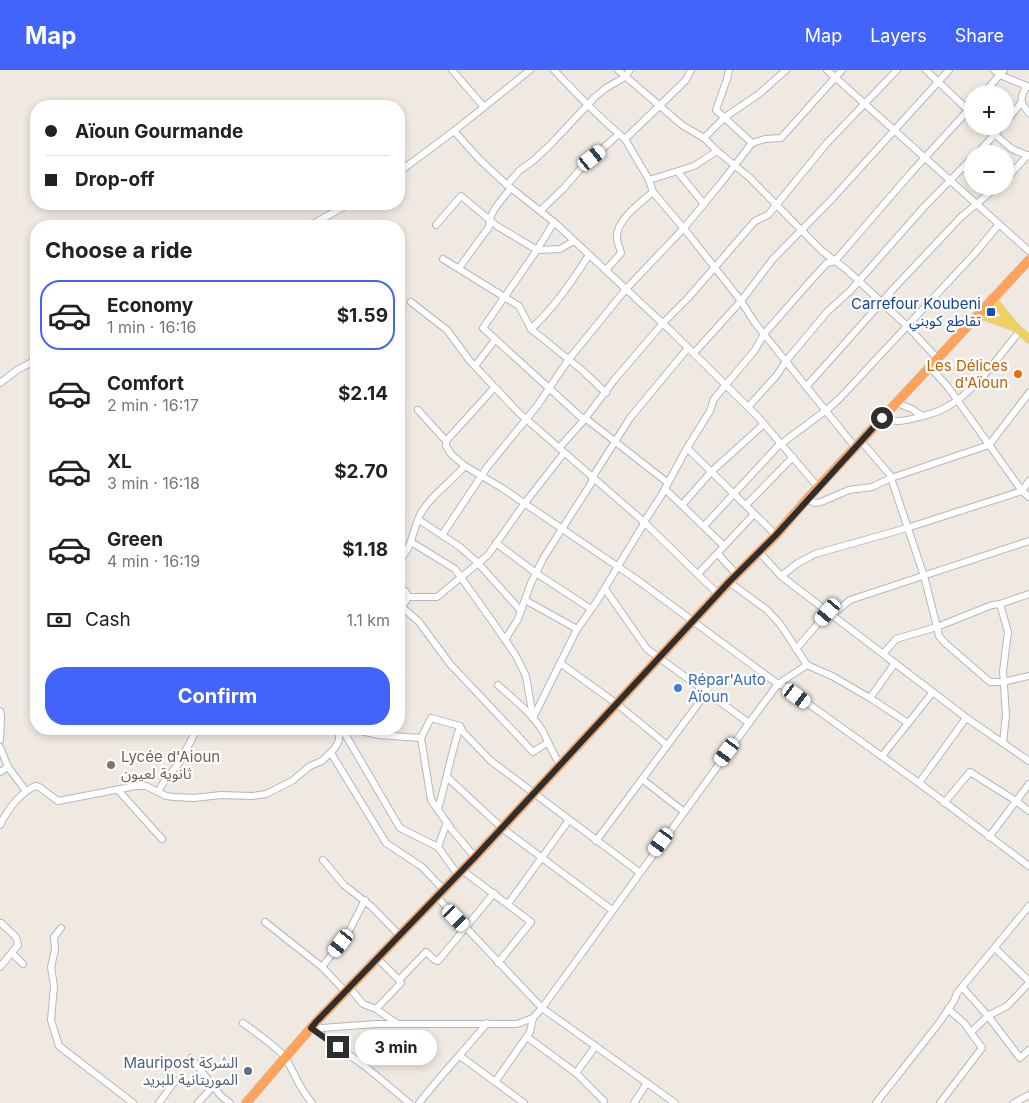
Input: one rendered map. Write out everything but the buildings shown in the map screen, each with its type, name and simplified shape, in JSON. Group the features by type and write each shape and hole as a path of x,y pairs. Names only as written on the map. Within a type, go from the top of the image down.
{"highway":[{"path":"246,1103 347,989 475,857 736,574 776,535 818,487 1029,260"}],"main road":[{"path":"992,298 1017,329 1029,339"},
{"path":"978,314 1017,329"}],"street":[{"path":"452,70 484,107"},
{"path":"405,168 530,70"},
{"path":"554,70 622,137 649,180 653,192 684,228 741,301 764,334 825,411 858,444 878,460 891,478 924,576 939,636 990,682 1004,682 1029,676"},
{"path":"618,70 682,124 704,138 822,251 858,280 907,326 937,358"},
{"path":"459,268 489,227 489,219 492,212 520,170 551,144 606,88 625,76 630,70"},
{"path":"540,211 564,189 583,166 622,137 686,80 690,70"},
{"path":"729,70 716,110 752,143"},
{"path":"704,138 725,117 759,94 786,70"},
{"path":"827,70 1029,250"},
{"path":"442,535 462,502 488,466 548,390 569,359 626,289 684,228 752,143 765,139 781,138 842,70"},
{"path":"408,597 437,597 488,555 561,450 615,379 755,221 768,215 827,143 896,70"},
{"path":"926,70 964,104"},
{"path":"505,640 518,619 544,557 630,418 691,350 741,301 773,259 949,70"},
{"path":"994,70 1002,72 1028,87 1020,95 1021,104 1029,113"},
{"path":"991,85 1002,72"},
{"path":"1014,112 1021,104"},
{"path":"533,718 577,629 619,567 710,411 714,399 755,350 764,334 827,263 835,261 910,174 964,117"},
{"path":"454,131 480,160 554,222 691,350 764,424 818,487"},
{"path":"985,145 994,135"},
{"path":"996,135 1012,149 1028,155 1014,170"},
{"path":"649,180 694,166 717,151"},
{"path":"748,407 777,375 786,361 827,312 850,291 858,280 964,166"},
{"path":"678,172 704,204"},
{"path":"606,270 621,253 617,238 618,227 622,220 653,192"},
{"path":"806,387 961,216 987,195"},
{"path":"436,225 460,196 489,219 537,250 560,249 574,241"},
{"path":"320,220 338,210"},
{"path":"554,222 483,328 548,390 615,442 667,486 682,504 724,546"},
{"path":"704,526 777,447 841,397 999,224"},
{"path":"531,329 541,320 568,286 589,255"},
{"path":"443,259 519,306 531,329 569,359 606,393"},
{"path":"411,302 447,330 494,388 592,478 644,522 718,594"},
{"path":"882,418 896,422 922,416 943,409 958,400 979,380 1017,329"},
{"path":"475,366 495,340"},
{"path":"0,383 30,363"},
{"path":"930,367 958,400 1022,491 1029,497"},
{"path":"446,442 494,388"},
{"path":"807,499 815,503 821,502 849,490 872,486 989,445 1029,393"},
{"path":"897,403 912,409 922,416"},
{"path":"418,410 446,442 446,446 451,454 465,466 502,488 619,567 778,684 785,687 882,756 1029,866"},
{"path":"682,504 711,472 764,424"},
{"path":"687,448 776,535"},
{"path":"746,505 793,457"},
{"path":"405,552 420,514 465,466"},
{"path":"781,576 798,563 815,554 907,528 1022,491 1029,481"},
{"path":"698,574 754,514"},
{"path":"419,520 460,547 478,563 521,611"},
{"path":"796,650 830,614 850,600 1029,541"},
{"path":"410,542 455,569 461,576 516,656 526,676 533,718"},
{"path":"496,543 536,573 591,609"},
{"path":"759,552 781,576 830,614 966,718 1029,761"},
{"path":"718,554 736,574"},
{"path":"729,582 767,610 780,624 807,664 870,698 908,723"},
{"path":"605,589 647,649 658,659 707,692 748,723"},
{"path":"405,591 408,597"},
{"path":"884,654 896,639 937,627 992,605 1029,594"},
{"path":"405,603 408,597"},
{"path":"525,600 577,629"},
{"path":"1000,604 1008,632 1003,670 1006,714 1003,743"},
{"path":"405,613 419,622 450,664 533,752 547,743"},
{"path":"560,663 617,704 667,746"},
{"path":"870,698 895,663"},
{"path":"312,1027 398,1024 517,1024 533,1018 778,684 807,664"},
{"path":"498,685 533,718 542,730 554,757 561,765"},
{"path":"596,840 707,692"},
{"path":"882,756 934,692"},
{"path":"0,712 2,716 0,740"},
{"path":"475,857 432,800 421,738 430,718 460,726 463,732 491,761 639,872"},
{"path":"919,783 966,718"},
{"path":"438,809 447,777 450,757 460,726"},
{"path":"158,792 179,764 194,735"},
{"path":"0,825 8,812 26,791 35,786 58,801 136,786 146,786 166,796 194,798 266,794 292,781 310,766 322,761 335,748 340,735"},
{"path":"345,735 400,828 438,847 460,873 494,893 531,922 498,963"},
{"path":"379,735 421,738"},
{"path":"0,747 8,767 26,791"},
{"path":"331,753 386,843 422,867 444,890"},
{"path":"0,772 8,767"},
{"path":"944,803 970,772 1029,811"},
{"path":"447,777 502,828 612,910"},
{"path":"642,779 683,811"},
{"path":"989,837 1029,784"},
{"path":"118,790 162,839"},
{"path":"508,904 568,820"},
{"path":"438,847 447,822"},
{"path":"324,860 344,885 365,900 400,936"},
{"path":"376,1009 401,983 400,980 426,952 438,961 494,893"},
{"path":"437,897 542,1008 674,1103"},
{"path":"322,967 347,935 365,900"},
{"path":"876,1103 948,1009 962,987 1029,906"},
{"path":"265,922 322,967 363,1004 376,1009 398,1024"},
{"path":"0,967 18,945 16,937 1,923"},
{"path":"61,928 54,937 56,950 51,967 54,986 51,1020 59,1046 133,1103"},
{"path":"971,1032 988,1016 1007,1006 1029,982 994,948"},
{"path":"12,953 23,964"},
{"path":"376,960 381,962 400,980"},
{"path":"962,987 988,1016 1020,1058 1029,1050"},
{"path":"944,1102 982,1048 964,1023 948,1009"},
{"path":"495,1082 527,1038 532,1028 533,1018"},
{"path":"244,1023 285,1057 295,1078 312,1103"},
{"path":"419,1103 445,1070 460,1056 488,1023"},
{"path":"312,1027 366,1067 409,1103"},
{"path":"527,1038 576,1073 604,1101"},
{"path":"576,1073 595,1047"},
{"path":"460,1056 524,1103"},
{"path":"192,1058 221,1096 230,1103"},
{"path":"159,1103 175,1081"},
{"path":"634,1103 647,1083"},
{"path":"198,1103 214,1085"},
{"path":"1014,1103 1029,1095"}],"place":[{"name":"Carrefour Koubeni تقاطع كوبني","path":"991,312"},
{"name":"Les Délices d'Aïoun","path":"1018,374"},
{"name":"Répar'Auto Aïoun","path":"678,688"},
{"name":"Lycée d'Aioun ثانوية لعيون","path":"111,765"},
{"name":"Mauripost الشركة الموريتانية للبريد","path":"248,1071"}],"route":[{"path":"338,1047 311,1028 475,857 729,582 776,535 882,418"}]}
